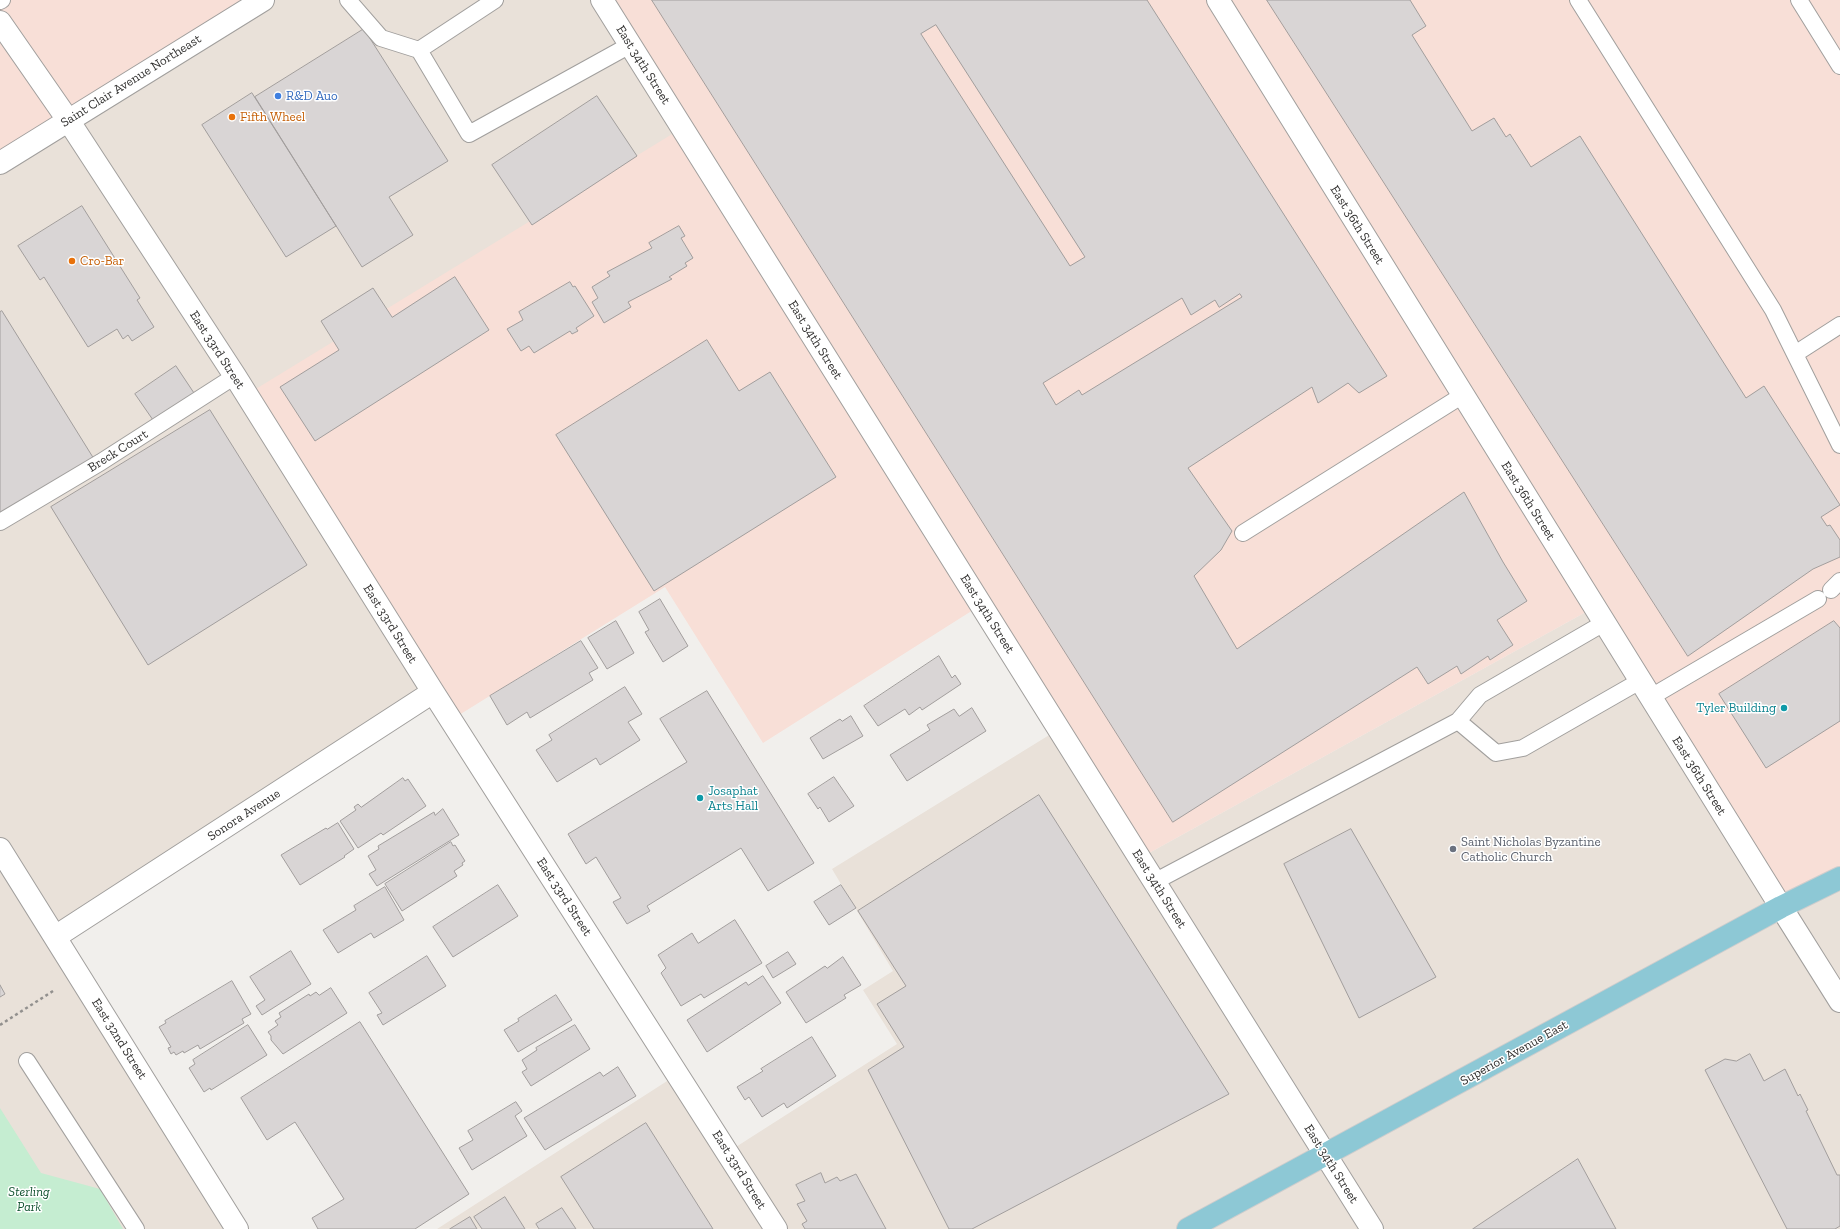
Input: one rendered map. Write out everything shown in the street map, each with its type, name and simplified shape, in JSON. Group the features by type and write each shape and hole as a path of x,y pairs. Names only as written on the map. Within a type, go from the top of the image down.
{"main road":[{"name":"Superior Avenue East","path":"1188,1229 1781,907 1840,878"}],"street":[{"name":"Saint Clair Avenue Northeast","path":"0,163 263,0"},
{"name":"East 34th Street","path":"602,0 1372,1229"},
{"name":"East 36th Street","path":"1218,0 1645,689 1840,1000"},
{"name":"East 33rd Street","path":"0,22 68,120 235,376 433,692 776,1229"},
{"name":"Sonora Avenue","path":"56,937 433,692"},
{"name":"East 32nd Street","path":"0,849 237,1229"}],"lane":[{"path":"348,0 381,38 419,50 469,134 630,45"},
{"path":"419,50 496,0"},
{"path":"1578,0 1773,310 1840,445"},
{"path":"1799,0 1840,66"},
{"path":"1795,354 1840,325"},
{"name":"Breck Court","path":"0,522 101,462 235,376"},
{"path":"1243,533 1463,395"},
{"path":"1458,721 1496,753 1523,748 1645,689 1829,590"},
{"path":"1154,882 1458,721 1480,695 1604,623"},
{"path":"27,1061 136,1229"}],"path":[{"path":"0,1025 54,990"}],"shaded area":[{"path":"0,0 263,0 0,163"},
{"path":"263,0 602,0 682,128 433,692 56,937 237,1229 0,1229 0,163"},
{"path":"602,0 1840,0 1840,878 1781,907 1595,607 1140,858 981,605 763,743 665,587 451,720 246,395 682,128"},
{"path":"1595,607 1840,878 1840,1229 437,1229 678,1074 728,1152 897,1044 863,990 893,971 832,869 1059,729 1140,858"}],"green space":[{"name":"Sterling Park","path":"0,1108 41,1173 100,1189 123,1229 0,1229"}],"building":[{"path":"652,0 1147,0 1387,376 1359,393 1348,383 1318,403 1312,387 1188,468 1232,531 1221,550 1194,576 1237,649 1464,492 1503,562 1527,601 1497,620 1513,645 1490,660 1488,656 1461,674 1457,666 1428,684 1417,667 1173,822","holes":["936,25 1085,257 1070,266 921,34","1240,294 1242,297 1082,395 1079,390 1056,405 1043,383 1182,298 1191,315 1215,300 1219,307"]},
{"path":"1267,0 1410,0 1426,26 1412,35 1472,131 1494,118 1506,137 1510,134 1531,167 1580,136 1746,398 1764,386 1840,505 1821,517 1827,526 1830,525 1840,540 1840,557 1813,569 1688,656"},
{"path":"364,29 448,161 389,197 413,235 362,267 255,97"},
{"path":"252,93 336,226 286,257 202,125"},
{"path":"597,96 637,156 532,225 492,165"},
{"name":"Cro-Bar","path":"82,206 140,298 137,300 154,327 132,341 128,335 123,339 117,329 88,347 44,277 40,280 18,246"},
{"path":"679,226 685,236 681,238 693,258 685,263 687,266 669,277 672,279 628,302 631,307 604,323 592,302 598,298 592,287 610,276 607,272 652,248 649,243"},
{"path":"455,277 489,330 315,441 280,387 339,350 321,321 373,288 392,317"},
{"path":"570,282 573,287 575,286 594,316 576,328 578,331 572,334 570,331 534,353 529,346 521,351 507,329 523,320 519,312"},
{"path":"2,311 94,459 0,518 0,312"},
{"path":"707,340 739,391 770,372 836,477 654,591 556,435"},
{"path":"176,366 194,393 153,420 135,394"},
{"path":"210,410 307,565 148,665 51,507"},
{"path":"660,599 688,646 663,662 645,632 649,630 639,612"},
{"path":"616,621 634,653 607,669 588,638"},
{"name":"Tyler Building","path":"1834,621 1840,628 1840,721 1766,768 1719,694"},
{"path":"581,641 598,668 589,673 593,680 530,718 527,712 507,725 490,696"},
{"path":"939,656 952,678 955,675 961,684 922,710 920,707 909,715 905,709 878,726 864,706"},
{"path":"625,687 642,714 628,722 640,740 600,765 596,758 557,782 536,750 552,740 549,735"},
{"name":"Josaphat Arts Hall","path":"707,691 814,863 768,891 741,848 647,906 650,911 627,924 613,902 621,898 596,857 586,864 568,834 687,762 660,719"},
{"path":"972,708 986,731 907,781 890,755 930,730 927,725 954,709 959,716"},
{"path":"851,716 863,736 823,759 810,738 840,719 842,721"},
{"path":"834,777 854,806 829,822 820,807 818,809 808,794"},
{"path":"403,778 405,781 408,779 426,806 383,835 381,833 358,848 340,821 356,810 354,807 358,804 361,807"},
{"path":"1039,795 1229,1094 972,1229 949,1229 868,1070 904,1047 877,1004 906,986 858,911"},
{"path":"443,809 459,835 377,886 369,874 376,870 368,856 379,849 378,846 434,812 435,815"},
{"path":"338,823 354,849 344,856 345,857 300,885 281,855 326,828 327,829"},
{"path":"1351,829 1436,977 1359,1018 1284,864"},
{"path":"451,842 453,846 455,845 465,861 462,863 463,865 454,871 457,876 402,911 385,884"},
{"path":"498,885 518,916 453,957 433,927"},
{"path":"841,885 856,908 829,925 814,902"},
{"path":"385,887 404,920 374,938 371,933 338,953 323,930 356,910 354,906"},
{"path":"735,920 762,963 704,998 701,994 681,1006 661,973 666,968 658,955 692,933 698,943"},
{"path":"291,951 311,984 262,1015 256,1006 265,1000 250,977"},
{"path":"788,952 796,964 773,978 766,966"},
{"path":"427,956 446,986 383,1025 377,1015 382,1013 369,993"},
{"path":"843,957 861,985 844,995 846,998 806,1023 786,992 825,966 827,968"},
{"path":"763,976 781,1003 707,1052 687,1020 746,982 748,985"},
{"path":"232,981 251,1014 242,1019 244,1023 200,1049 198,1045 184,1053 183,1051 176,1055 174,1052 171,1054 168,1048 171,1047 159,1027 166,1023 165,1021"},
{"path":"0,985 5,994 0,997"},
{"path":"331,988 347,1013 283,1054 271,1040 271,1036 268,1032 278,1025 275,1021 281,1017 279,1013 309,994 310,996 316,992 319,995"},
{"path":"556,995 572,1020 518,1052 504,1030 519,1021 518,1019"},
{"path":"360,1022 469,1194 415,1229 318,1229 312,1218 344,1199 295,1122 267,1140 241,1098"},
{"path":"248,1025 267,1055 211,1090 210,1088 204,1092 189,1068 195,1064 193,1060"},
{"path":"575,1025 590,1049 531,1086 522,1072 527,1069 522,1060 537,1050 536,1048"},
{"path":"812,1037 836,1076 787,1108 784,1103 762,1117 749,1097 745,1100 737,1087 763,1071 761,1069"},
{"path":"1750,1054 1764,1081 1785,1069 1798,1096 1800,1094 1808,1110 1806,1111 1837,1175 1840,1175 1840,1226 1835,1229 1787,1229 1705,1070 1725,1059 1736,1061"},
{"path":"618,1067 636,1096 545,1150 524,1118 600,1072 603,1076"},
{"path":"516,1102 522,1111 515,1116 527,1136 472,1170 459,1148 473,1140 468,1131"},
{"path":"646,1123 713,1229 594,1229 561,1177"},
{"path":"1578,1159 1616,1229 1473,1229"},
{"path":"821,1173 825,1183 837,1177 840,1181 856,1174 886,1229 805,1229 802,1224 807,1221 797,1204 805,1201 796,1185"},
{"path":"505,1197 525,1229 482,1229 474,1217"},
{"path":"562,1208 576,1229 539,1229 536,1224"},
{"path":"470,1217 477,1229 450,1229"}],"place":[{"name":"R&D Auo","path":"278,96"},
{"name":"Fifth Wheel","path":"232,117"},
{"name":"Cro-Bar","path":"72,261"},
{"name":"Tyler Building","path":"1784,708"},
{"name":"Josaphat Arts Hall","path":"700,798"},
{"name":"Saint Nicholas Byzantine Catholic Church","path":"1453,849"}]}
